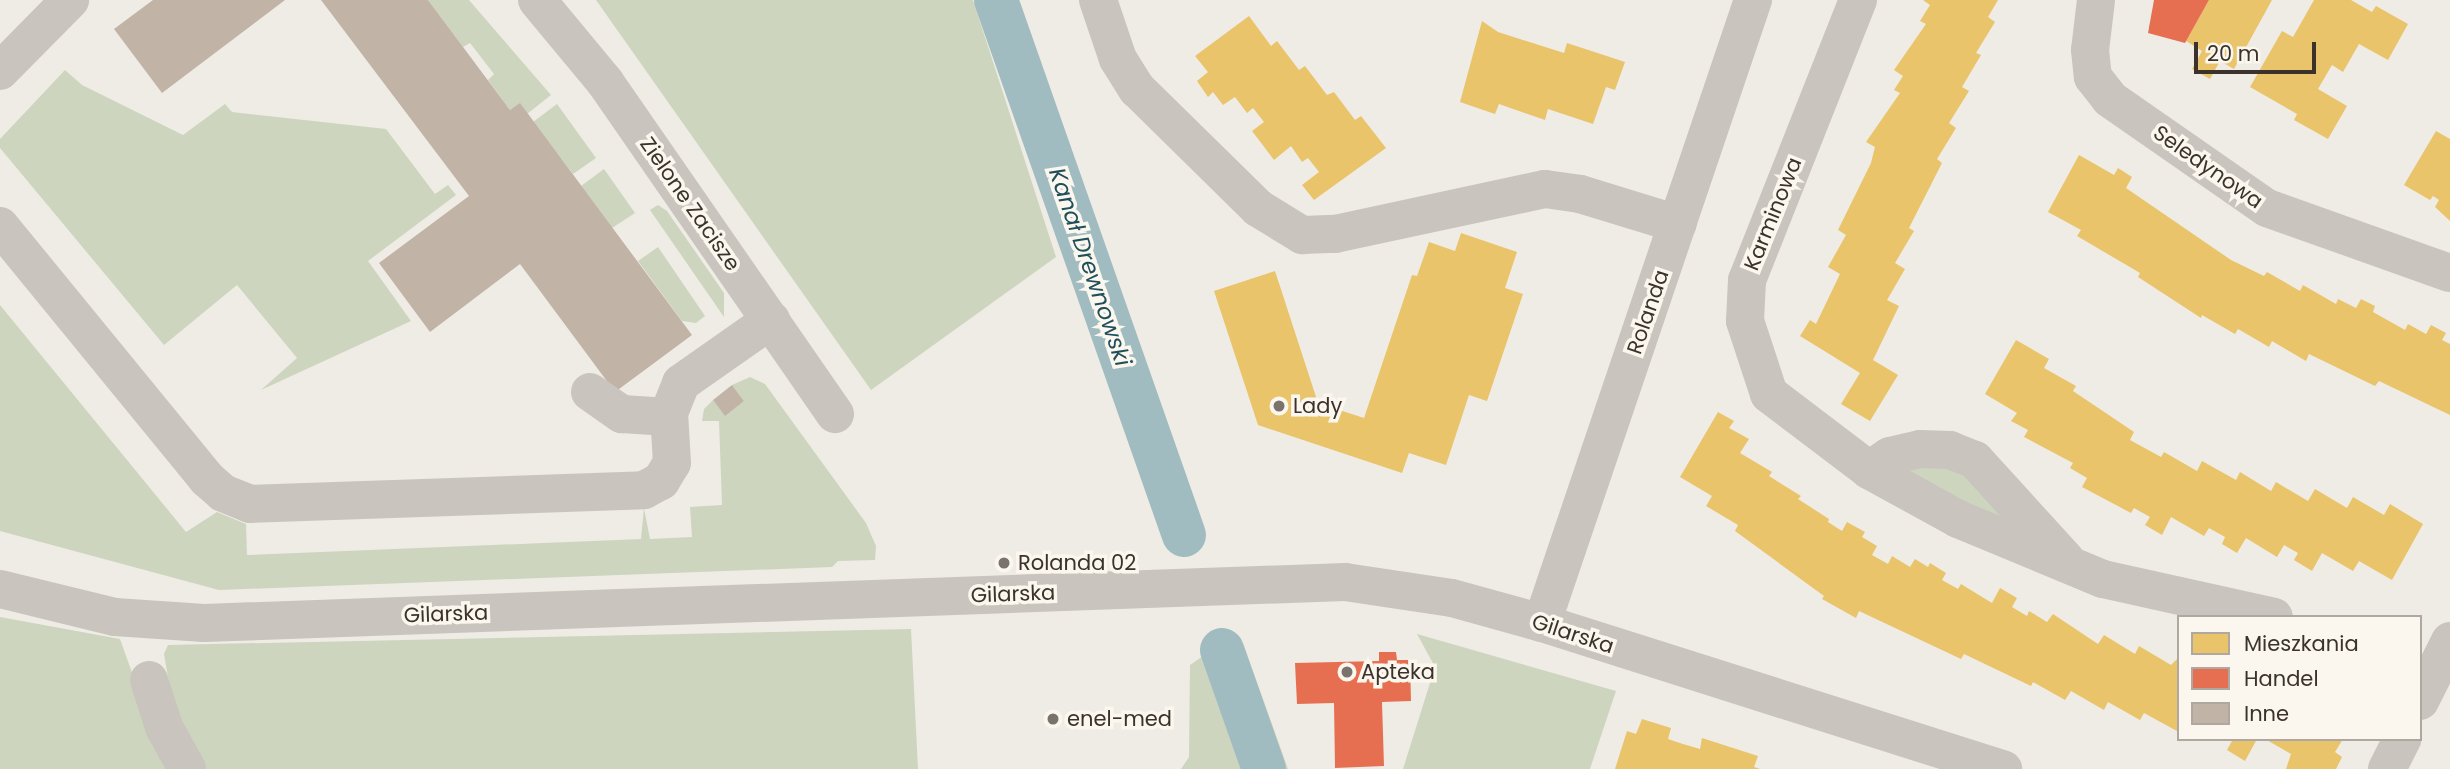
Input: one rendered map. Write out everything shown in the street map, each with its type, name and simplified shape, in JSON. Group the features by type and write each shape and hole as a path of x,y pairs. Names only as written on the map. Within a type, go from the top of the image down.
{"street":[{"path":"0,71 70,0"},
{"name":"Zielone Zacisze","path":"537,0 605,82 835,414"},
{"path":"1098,0 1118,59 1137,89 1258,208 1302,235 1335,234 1545,189 1580,194 1678,224"},
{"name":"Rolanda","path":"1542,623 1753,0"},
{"name":"Karminowa","path":"1858,0 1747,280 1745,321 1769,394 1869,470 1958,519 2103,579 2265,615"},
{"name":"Seledynowa","path":"2096,0 2090,50 2093,77 2110,99 2267,208 2450,273"},
{"path":"0,226 206,479 223,493 250,504 644,490 661,481 672,463 669,417 673,397 687,377 771,320"},
{"path":"590,392 622,414 669,417"},
{"name":"Karminowa","path":"1869,470 1890,456 1920,449 1950,450 1975,460 2070,565"},
{"name":"Gilarska","path":"0,589 115,617 204,623 1345,582 1452,598 1542,623 2003,769"},
{"path":"2424,682 2450,641"},
{"path":"149,680 161,719 187,769"},
{"path":"2387,769 2401,741"}],"green space":[{"path":"428,0 469,0 551,95 527,114 520,104 510,110 488,80 494,74 470,43 463,47"},
{"path":"596,0 973,0 1056,257 871,390"},
{"path":"65,70 82,85 183,135 225,104 232,112 386,129 435,194 448,185 456,195 368,261 411,321 261,390 297,358 237,285 164,345 0,148 0,139"},
{"path":"557,104 596,158 573,174 533,122"},
{"path":"604,169 635,213 612,228 581,186"},
{"path":"658,205 667,211 724,293 724,317 650,210"},
{"path":"658,247 705,316 696,323 682,321 638,261"},
{"path":"0,305 186,532 217,512 246,524 247,555 641,539 644,508 650,539 692,537 690,507 722,505 719,421 702,421 704,409 713,400 725,415 744,401 732,385 750,377 765,384 866,523 876,546 875,560 838,561 832,567 219,590 0,531"},
{"path":"1951,464 2010,514 2001,521 1911,476 1908,467"},
{"path":"0,617 120,639 156,740 176,769 0,769"},
{"path":"911,629 918,769 198,769 174,712 164,654 168,645"},
{"path":"1417,634 1616,691 1590,769 1403,769 1435,667"},
{"path":"1243,643 1288,769 1181,769 1189,757 1190,665 1216,647"}],"building: Mieszkania":[{"path":"1923,0 1998,0 1988,17 1995,22 1976,53 1981,55 1962,87 1969,91 1949,123 1956,128 1937,159 1942,163 1909,228 1914,231 1895,263 1905,269 1887,300 1899,306 1873,360 1898,375 1870,421 1841,404 1860,373 1800,336 1810,320 1816,324 1840,274 1828,267 1846,235 1838,230 1871,163 1875,147 1866,142 1900,93 1894,90 1903,76 1894,70 1926,24 1920,21 1930,5"},
{"path":"2209,0 2272,0 2234,69 2220,61 2210,79 2192,69 2202,51 2186,41"},
{"path":"2314,0 2351,0 2372,12 2376,6 2408,24 2388,60 2359,44 2343,72 2332,65 2318,89 2347,106 2328,139 2294,120 2297,114 2250,87 2282,31 2293,37"},
{"path":"1249,16 1271,46 1277,41 1299,70 1305,66 1327,95 1334,92 1355,120 1361,116 1386,148 1314,200 1302,185 1319,172 1308,158 1302,162 1291,146 1274,160 1252,131 1264,122 1253,108 1247,113 1235,97 1223,105 1213,92 1208,97 1197,81 1208,72 1195,56"},
{"path":"1482,21 1498,32 1564,53 1567,43 1625,62 1615,90 1606,87 1593,124 1548,109 1545,120 1499,104 1495,114 1460,102"},
{"path":"2436,131 2450,139 2450,221 2435,207 2439,200 2433,196 2430,200 2404,185"},
{"path":"2079,155 2114,175 2118,168 2132,177 2126,188 2231,260 2264,276 2267,272 2300,291 2303,285 2336,304 2338,299 2356,308 2361,299 2375,306 2373,312 2405,330 2408,324 2426,334 2431,325 2446,333 2442,340 2450,344 2450,415 2379,381 2375,386 2309,354 2306,361 2272,341 2269,347 2238,329 2235,334 2202,315 2201,318 2138,277 2140,273 2077,236 2081,230 2048,212"},
{"path":"1461,233 1517,252 1505,288 1523,294 1487,401 1469,395 1446,465 1409,453 1402,473 1258,425 1214,291 1275,271 1318,403 1364,418 1412,275 1417,276 1429,242 1455,251"},
{"path":"2016,340 2049,359 2044,368 2076,386 2073,391 2134,432 2130,440 2161,457 2164,452 2197,471 2202,461 2236,480 2240,472 2271,491 2276,482 2308,501 2315,489 2347,508 2353,497 2384,515 2390,504 2423,524 2392,580 2359,561 2353,571 2322,553 2312,571 2294,560 2298,553 2284,545 2277,557 2246,538 2237,553 2222,544 2225,537 2209,528 2204,536 2171,517 2162,535 2145,525 2150,517 2134,508 2131,513 2082,487 2087,478 2070,468 2073,463 2024,437 2028,430 2011,421 2017,413 1985,394"},
{"path":"1718,412 1734,421 1729,428 1749,439 1740,453 1772,472 1769,476 1801,496 1798,499 1842,531 1847,522 1865,532 1862,537 1877,546 1872,555 1888,564 1892,556 1910,567 1915,559 1928,567 1930,563 1946,573 1942,580 1958,589 1961,584 1992,603 2000,588 2017,598 2012,607 2027,616 2029,611 2047,622 2053,614 2098,644 2104,635 2135,654 2139,646 2171,665 2177,659 2177,731 2144,713 2140,720 2108,702 2104,710 2071,691 2065,700 2033,682 2031,686 1964,654 1961,659 1859,611 1856,618 1822,599 1824,596 1735,531 1738,525 1706,506 1712,496 1680,477"},
{"path":"1642,719 1671,728 1668,739 1683,744 1700,749 1702,738 1758,756 1754,767 1760,769 1615,769 1627,731 1636,734"},
{"path":"2232,741 2256,741 2245,761 2227,750"},
{"path":"2268,741 2342,741 2335,752 2342,757 2336,769 2286,769 2291,754"}],"building: Handel":[{"path":"2154,0 2209,0 2185,43 2148,33"},
{"path":"1379,652 1396,652 1397,660 1410,660 1411,701 1382,702 1384,766 1335,768 1334,703 1297,704 1295,663 1379,661"}],"building: Inne":[{"path":"153,0 285,0 162,93 114,29"},
{"path":"321,0 428,0 510,110 520,103 692,335 615,392 520,264 430,332 379,263 469,196"},
{"path":"732,385 744,401 725,416 713,400"}],"waterway":[{"name":"Kanał Drewnowski","path":"996,0 1184,535"},
{"name":"Kanał Drewnowski","path":"1222,650 1264,769"}],"place":[{"name":"Lady","path":"1279,406"},
{"name":"Rolanda 02","path":"1004,563"},
{"name":"Apteka","path":"1347,672"},
{"name":"enel-med","path":"1053,719"}]}
